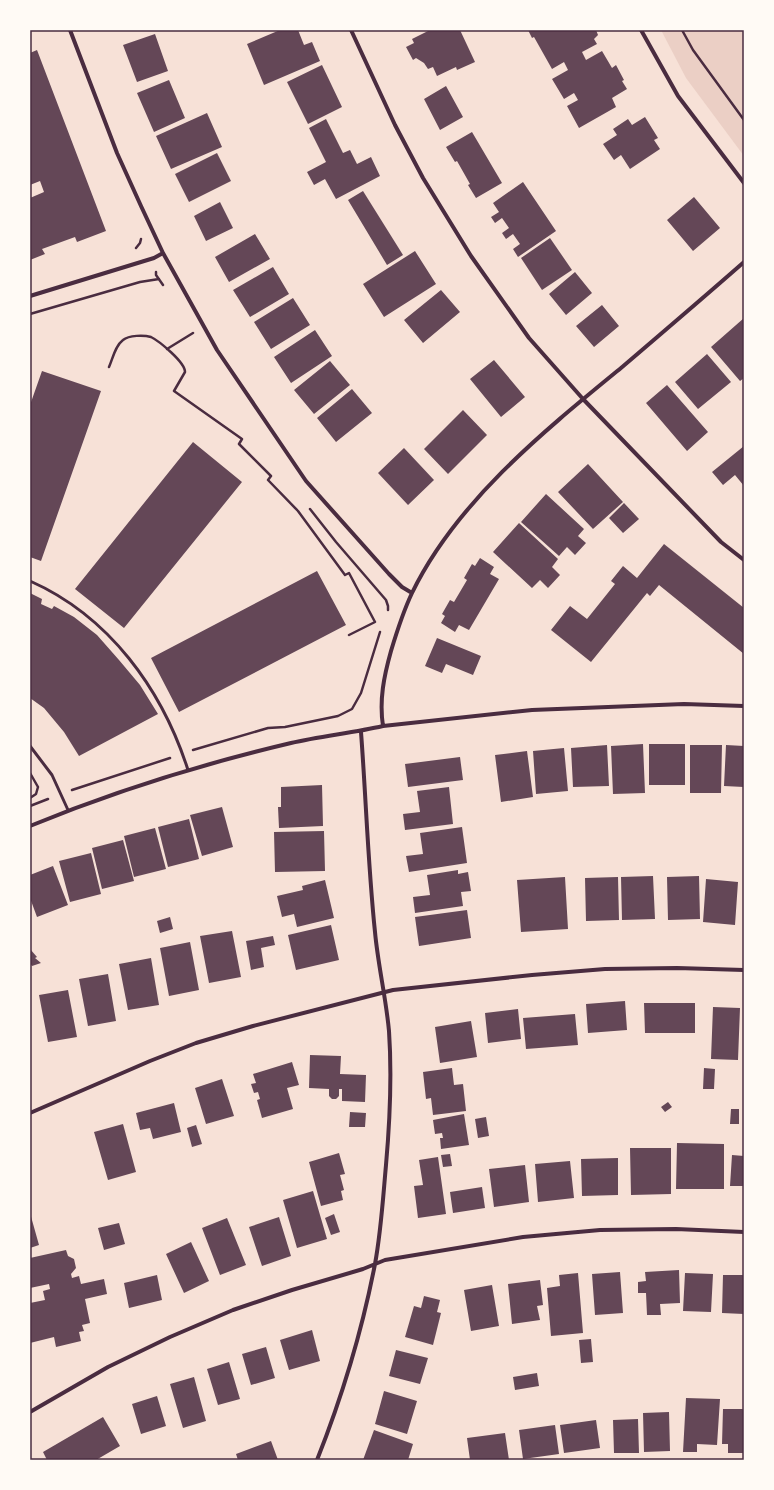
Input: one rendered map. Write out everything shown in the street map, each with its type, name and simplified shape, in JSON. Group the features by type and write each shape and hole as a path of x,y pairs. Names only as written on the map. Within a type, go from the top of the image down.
{"street":[{"path":"70,30 117,153 162,253 217,350 306,481 388,574 402,587 412,593"},
{"path":"352,30 395,125 423,178 472,256 529,338 583,399 721,542 744,560"},
{"path":"641,30 678,96 744,183"},
{"path":"30,296 154,258 162,253"},
{"path":"383,726 381,714 382,686 394,642 412,593 434,554 461,516 497,478 574,405 671,326 744,262"},
{"path":"30,826 122,790 188,770 292,743 361,732 383,726 532,710 684,704 744,706"},
{"path":"317,1460 362,1323 375,1263 382,1206 390,1111 389,1030 375,935 369,872 361,732"},
{"path":"30,1113 196,1043 253,1026 393,990 532,975 605,969 677,968 744,970"},
{"path":"30,1412 108,1367 170,1337 233,1310 385,1260 523,1237 600,1230 676,1229 744,1232"}],"lane":[{"path":"30,581 58,595 86,615 110,636 127,655 153,691 173,728 188,770"},
{"path":"30,746 52,775 68,810"}],"path":[{"path":"682,30 693,50 744,120"},
{"path":"142,234 154,258 156,275 164,286"},
{"path":"30,314 140,282 159,279"},
{"path":"167,349 193,333 197,340"},
{"path":"109,367 118,345 126,338 149,337 167,349 183,365 185,369 174,391 242,438 238,444 272,476 268,480 298,511 345,575 349,573 375,622 349,635"},
{"path":"309,508 386,600 388,612"},
{"path":"30,806 61,793 268,728 285,727 338,716 352,709 361,693 383,625"},
{"path":"30,773 38,787 38,791 30,798"}],"shaded area":[{"path":"661,30 744,30 744,156 686,78"}],"building":[{"path":"280,30 298,30 304,45 312,42 320,61 264,85 247,44"},
{"path":"430,30 460,30 475,62 457,70 456,67 437,76 433,67 428,69 424,63 416,58 413,60 406,47 414,43 412,39"},
{"path":"528,30 596,30 598,35 594,39 597,44 582,52 586,60 602,51 612,68 616,65 624,80 622,81 627,89 612,98 616,107 579,128 567,106 578,100 574,93 564,99 552,79 568,70 564,62 552,69 534,37 532,38"},
{"path":"155,34 168,71 137,82 123,45"},
{"path":"37,50 106,231 77,242 75,237 42,249 45,254 30,260 30,198 44,192 40,181 30,185 30,53"},
{"path":"322,65 342,107 308,124 287,82"},
{"path":"169,80 185,118 154,132 137,93"},
{"path":"446,86 463,117 440,130 424,99"},
{"path":"207,113 222,147 171,169 156,136"},
{"path":"645,117 658,138 654,140 660,149 630,169 621,155 614,160 603,144 617,135 613,129 628,119 632,125"},
{"path":"326,119 343,153 350,150 357,164 371,157 380,176 336,199 325,179 314,185 307,172 326,162 309,128"},
{"path":"472,132 502,183 476,198 457,161 455,162 446,147"},
{"path":"217,153 231,181 189,202 175,174"},
{"path":"523,182 556,231 518,257 513,249 520,244 513,234 506,239 502,233 509,228 502,218 495,223 491,217 499,212 493,203"},
{"path":"363,191 403,255 387,265 348,200"},
{"path":"694,197 720,228 693,251 667,220"},
{"path":"220,202 233,228 206,241 194,216"},
{"path":"255,234 270,259 229,282 215,257"},
{"path":"550,238 572,270 542,290 521,258"},
{"path":"415,251 436,284 384,317 363,284"},
{"path":"273,267 289,294 250,317 233,290"},
{"path":"575,272 592,293 566,315 549,294"},
{"path":"441,290 460,312 423,343 404,320"},
{"path":"293,298 310,325 271,349 254,322"},
{"path":"602,305 619,326 594,347 576,326"},
{"path":"744,318 744,378 740,381 711,347"},
{"path":"315,330 332,356 291,383 274,357"},
{"path":"707,354 731,382 698,409 675,382"},
{"path":"494,360 525,397 501,417 470,379"},
{"path":"330,361 350,385 314,414 294,390"},
{"path":"42,371 101,391 41,561 30,557 30,405"},
{"path":"667,385 708,432 687,451 646,403"},
{"path":"352,389 372,413 336,442 317,418"},
{"path":"463,410 487,435 448,474 424,449"},
{"path":"193,442 242,482 124,628 75,589"},
{"path":"744,446 744,486 735,475 723,485 712,472"},
{"path":"404,448 434,480 408,505 378,473"},
{"path":"588,464 623,502 593,529 558,492"},
{"path":"546,494 584,529 578,536 586,543 575,555 567,547 559,556 521,522"},
{"path":"624,503 639,519 623,533 609,518"},
{"path":"519,523 558,559 552,567 560,575 548,588 540,580 532,588 493,552"},
{"path":"664,544 744,608 744,654 659,585 650,596 647,593 591,662 551,630 570,606 587,619 615,584 611,581 623,566 637,578"},
{"path":"480,558 494,567 490,574 499,579 469,630 459,625 455,632 441,623 445,616 442,614 450,600 454,602 467,580 464,578 472,564 475,566"},
{"path":"317,571 346,625 179,712 151,658"},
{"path":"30,593 42,599 41,604 52,609 54,606 74,617 97,635 140,685 158,714 79,756 64,732 44,708 30,698"},
{"path":"437,638 481,656 473,675 446,664 442,673 425,666"},
{"path":"643,744 645,793 613,794 611,746"},
{"path":"649,744 685,744 685,785 649,785"},
{"path":"607,745 609,786 573,787 571,748"},
{"path":"690,745 722,745 721,793 690,793"},
{"path":"726,745 744,746 744,787 724,786"},
{"path":"564,748 568,791 536,794 533,751"},
{"path":"527,751 533,797 501,802 495,755"},
{"path":"460,757 463,780 408,787 405,764"},
{"path":"322,785 323,826 279,828 278,807 281,807 281,787"},
{"path":"449,787 453,824 405,830 403,814 420,812 417,791"},
{"path":"222,807 233,847 202,856 190,815"},
{"path":"189,819 199,859 168,867 158,827"},
{"path":"462,827 467,863 409,872 406,856 423,854 420,833"},
{"path":"155,828 166,869 134,877 124,836"},
{"path":"324,831 325,871 275,872 274,832"},
{"path":"123,840 134,881 102,889 92,848"},
{"path":"91,853 101,894 70,902 59,861"},
{"path":"53,866 68,905 37,917 30,898 30,875"},
{"path":"458,870 458,874 468,872 471,891 461,892 463,906 415,913 413,897 430,895 427,875"},
{"path":"653,876 655,919 622,920 621,877"},
{"path":"699,876 700,919 668,920 667,877"},
{"path":"565,877 568,929 521,932 517,880"},
{"path":"618,877 619,920 586,921 585,878"},
{"path":"706,879 738,882 735,925 703,922"},
{"path":"325,880 334,918 297,927 294,914 282,917 277,896 303,890 302,886"},
{"path":"467,910 471,938 419,946 415,917"},
{"path":"170,917 173,929 160,933 157,921"},
{"path":"331,925 339,960 296,970 288,935"},
{"path":"232,931 241,977 209,983 200,936"},
{"path":"273,936 275,945 261,948 264,967 251,970 246,941"},
{"path":"190,942 199,990 169,996 160,948"},
{"path":"30,949 37,957 35,958 41,963 32,966 30,963"},
{"path":"151,958 159,1005 128,1010 119,964"},
{"path":"108,974 116,1021 88,1026 79,979"},
{"path":"68,990 77,1037 48,1042 39,995"},
{"path":"625,1001 627,1030 588,1033 586,1004"},
{"path":"644,1003 695,1003 695,1033 645,1033"},
{"path":"713,1007 740,1008 738,1060 711,1059"},
{"path":"518,1009 521,1039 488,1043 485,1013"},
{"path":"575,1014 578,1045 526,1049 523,1018"},
{"path":"471,1021 477,1057 440,1063 435,1027"},
{"path":"310,1055 341,1056 340,1074 366,1075 365,1102 342,1101 342,1089 339,1089 339,1096 336,1099 332,1099 329,1096 329,1089 309,1088"},
{"path":"292,1062 299,1085 287,1088 293,1109 262,1118 257,1100 260,1099 258,1092 254,1093 251,1084 256,1083 253,1074"},
{"path":"452,1068 454,1085 463,1084 466,1111 433,1115 431,1098 426,1099 423,1072"},
{"path":"704,1068 715,1069 714,1089 703,1089"},
{"path":"222,1079 234,1116 206,1124 195,1088"},
{"path":"668,1102 672,1107 665,1112 661,1107"},
{"path":"174,1103 181,1132 153,1139 150,1128 140,1130 136,1113"},
{"path":"731,1109 739,1109 739,1124 730,1124"},
{"path":"350,1112 366,1113 365,1127 349,1127"},
{"path":"464,1114 469,1145 441,1149 440,1138 443,1138 442,1133 435,1134 433,1120"},
{"path":"486,1117 489,1136 478,1138 475,1119"},
{"path":"123,1124 136,1172 108,1180 94,1132"},
{"path":"196,1125 202,1144 192,1147 187,1128"},
{"path":"677,1143 724,1144 724,1189 676,1189"},
{"path":"630,1148 671,1148 671,1194 631,1195"},
{"path":"339,1153 345,1174 340,1175 344,1190 341,1191 343,1200 321,1206 309,1162"},
{"path":"450,1154 452,1166 443,1167 441,1155"},
{"path":"732,1155 744,1156 744,1186 730,1186"},
{"path":"438,1157 446,1214 418,1218 414,1186 423,1185 419,1160"},
{"path":"618,1158 618,1195 582,1196 581,1159"},
{"path":"570,1161 574,1198 538,1202 535,1164"},
{"path":"525,1165 529,1202 494,1207 489,1169"},
{"path":"482,1187 485,1208 453,1213 450,1192"},
{"path":"313,1191 327,1239 297,1248 283,1200"},
{"path":"30,1213 39,1245 30,1248"},
{"path":"334,1214 340,1232 331,1235 325,1218"},
{"path":"279,1217 291,1256 262,1266 249,1227"},
{"path":"227,1218 246,1265 220,1275 202,1228"},
{"path":"119,1223 125,1244 104,1250 98,1228"},
{"path":"191,1242 209,1281 184,1293 166,1254"},
{"path":"66,1250 68,1256 74,1259 76,1268 71,1274 72,1278 79,1276 81,1284 104,1279 107,1294 85,1299 90,1323 82,1325 84,1331 79,1332 81,1341 56,1347 54,1337 30,1343 30,1303 45,1300 43,1291 50,1289 49,1284 30,1288 30,1258"},
{"path":"679,1270 680,1303 660,1304 661,1315 647,1315 646,1293 638,1293 638,1282 646,1281 645,1272"},
{"path":"620,1272 623,1313 595,1315 592,1274"},
{"path":"578,1273 583,1333 551,1336 547,1288 560,1286 559,1275"},
{"path":"685,1273 713,1274 711,1312 683,1311"},
{"path":"157,1275 162,1300 129,1308 124,1283"},
{"path":"723,1275 744,1275 744,1314 722,1313"},
{"path":"540,1280 543,1305 537,1306 540,1320 512,1324 508,1284"},
{"path":"492,1285 499,1326 471,1331 464,1290"},
{"path":"424,1296 440,1300 437,1312 441,1313 433,1345 405,1337 414,1306 421,1308"},
{"path":"312,1330 320,1361 289,1370 280,1340"},
{"path":"591,1339 593,1362 581,1363 579,1340"},
{"path":"266,1347 275,1378 251,1385 242,1354"},
{"path":"396,1350 428,1358 420,1384 389,1376"},
{"path":"229,1362 240,1399 218,1405 207,1369"},
{"path":"537,1373 539,1386 515,1390 513,1377"},
{"path":"194,1377 206,1421 183,1428 170,1384"},
{"path":"384,1391 417,1401 407,1434 375,1424"},
{"path":"157,1396 166,1426 141,1434 132,1404"},
{"path":"686,1398 720,1399 717,1445 697,1444 697,1452 683,1452"},
{"path":"723,1409 744,1409 744,1453 728,1453 728,1444 722,1444"},
{"path":"669,1412 670,1451 644,1452 643,1413"},
{"path":"103,1417 120,1446 96,1460 47,1460 43,1452"},
{"path":"638,1419 639,1453 614,1453 613,1420"},
{"path":"596,1420 600,1448 564,1453 560,1425"},
{"path":"555,1425 559,1454 523,1459 519,1430"},
{"path":"374,1430 413,1444 408,1460 363,1460"},
{"path":"505,1433 509,1460 470,1460 467,1438"},
{"path":"271,1441 278,1460 238,1460 236,1454"}]}
